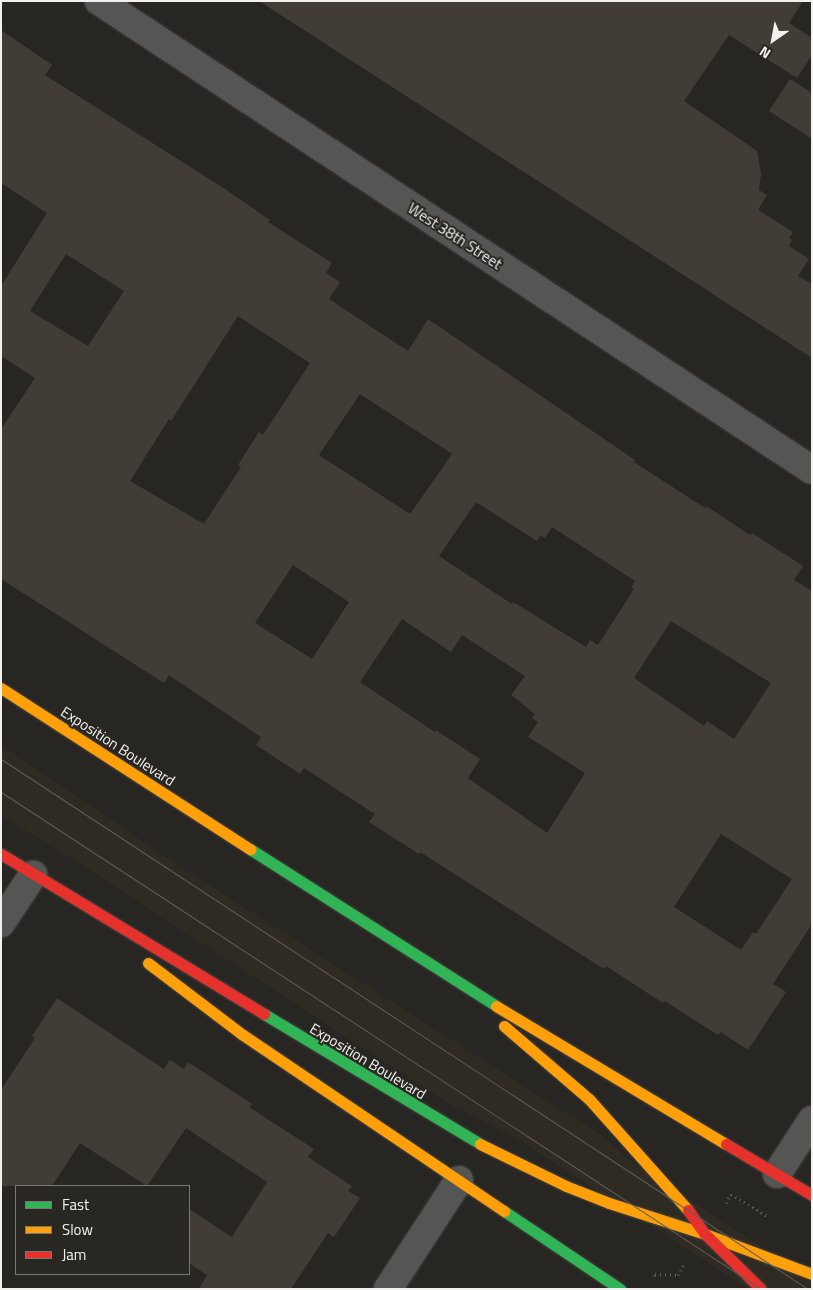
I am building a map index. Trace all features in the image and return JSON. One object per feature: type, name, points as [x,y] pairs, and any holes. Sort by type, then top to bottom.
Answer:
[{"type":"main road","name":"Exposition Boulevard","points":[[1,688],[446,976],[812,1195]]},
{"type":"main road","name":"Exposition Boulevard","points":[[1,854],[409,1103],[486,1147],[566,1186],[644,1216],[706,1234],[812,1274]]},
{"type":"main road","name":"Exposition Boulevard","points":[[33,875],[111,934]]},
{"type":"main road","points":[[142,958],[243,1035],[620,1289]]},
{"type":"main road","name":"Exposition Boulevard","points":[[446,976],[589,1099],[632,1144],[706,1234],[761,1289]]},
{"type":"street","name":"West 38th Street","points":[[99,1],[812,470]]},
{"type":"street","points":[[1,924],[33,875]]},
{"type":"street","points":[[777,1174],[812,1120]]},
{"type":"street","points":[[388,1289],[459,1180]]},
{"type":"path","points":[[650,1281],[655,1274],[678,1275],[689,1259]]},
{"type":"shaded area","points":[[1,745],[176,864],[602,1136],[629,1160],[812,1280],[812,1289],[748,1289],[519,1140],[451,1105],[82,865],[1,815]]},
{"type":"building","points":[[259,1],[803,1],[789,23],[812,38],[812,55],[797,78],[729,35],[684,101],[757,151],[761,174],[759,190],[767,195],[758,210],[793,232],[789,238],[792,240],[789,246],[809,259],[798,276],[812,284],[812,358]]},
{"type":"building","points":[[1,30],[52,65],[45,75],[225,189],[270,220],[268,222],[332,263],[326,273],[340,282],[329,299],[408,351],[428,319],[635,460],[634,462],[705,508],[706,506],[750,535],[752,533],[803,566],[794,580],[812,591],[812,924],[773,984],[786,992],[748,1050],[721,1032],[718,1035],[665,1001],[663,1003],[606,966],[604,969],[420,852],[419,854],[369,822],[375,814],[304,768],[300,774],[256,745],[261,737],[169,675],[164,683],[1,579],[1,429],[35,378],[1,356],[1,286],[47,213],[1,183]],"holes":[[[66,254],[124,291],[88,346],[30,311]],[[238,316],[310,363],[263,435],[259,432],[238,465],[241,467],[204,524],[130,481],[169,419],[171,421]],[[360,394],[452,454],[410,514],[319,455]],[[476,502],[537,541],[540,535],[545,538],[552,527],[635,581],[631,588],[634,589],[598,645],[590,640],[586,647],[513,602],[512,604],[439,556]],[[293,565],[349,602],[312,659],[255,623]],[[402,619],[451,652],[462,635],[525,676],[511,695],[535,714],[532,718],[538,722],[528,737],[585,773],[547,833],[468,778],[480,759],[436,730],[435,732],[360,682]],[[671,621],[771,683],[734,739],[707,721],[704,726],[634,678]],[[721,834],[792,879],[756,934],[753,932],[741,950],[674,907]]]},
{"type":"building","points":[[790,79],[812,93],[812,139],[769,111]]},
{"type":"building","points":[[57,998],[164,1069],[170,1060],[184,1069],[188,1062],[252,1104],[249,1107],[314,1149],[308,1157],[352,1186],[348,1191],[360,1198],[334,1237],[328,1233],[291,1289],[199,1289],[207,1275],[190,1264],[190,1210],[232,1237],[267,1182],[186,1128],[148,1185],[80,1143],[53,1185],[1,1186],[1,1090],[35,1038],[32,1036]]},
{"type":"tram line","points":[[1,759],[808,1289]]},
{"type":"tram line","points":[[1,792],[761,1289]]},
{"type":"traffic: fast","points":[[250,849],[496,1006]]},
{"type":"traffic: fast","points":[[264,1014],[480,1144]]},
{"type":"traffic: fast","points":[[504,1211],[620,1289]]},
{"type":"traffic: slow","points":[[1,688],[250,849]]},
{"type":"traffic: slow","points":[[148,963],[243,1035],[504,1211]]},
{"type":"traffic: slow","points":[[496,1006],[726,1144]]},
{"type":"traffic: slow","points":[[504,1026],[589,1099],[688,1210]]},
{"type":"traffic: slow","points":[[480,1144],[566,1186],[609,1203],[705,1234],[812,1274]]},
{"type":"traffic: jam","points":[[1,854],[264,1014]]},
{"type":"traffic: jam","points":[[726,1144],[812,1195]]},
{"type":"traffic: jam","points":[[688,1210],[705,1234],[761,1289]]}]
